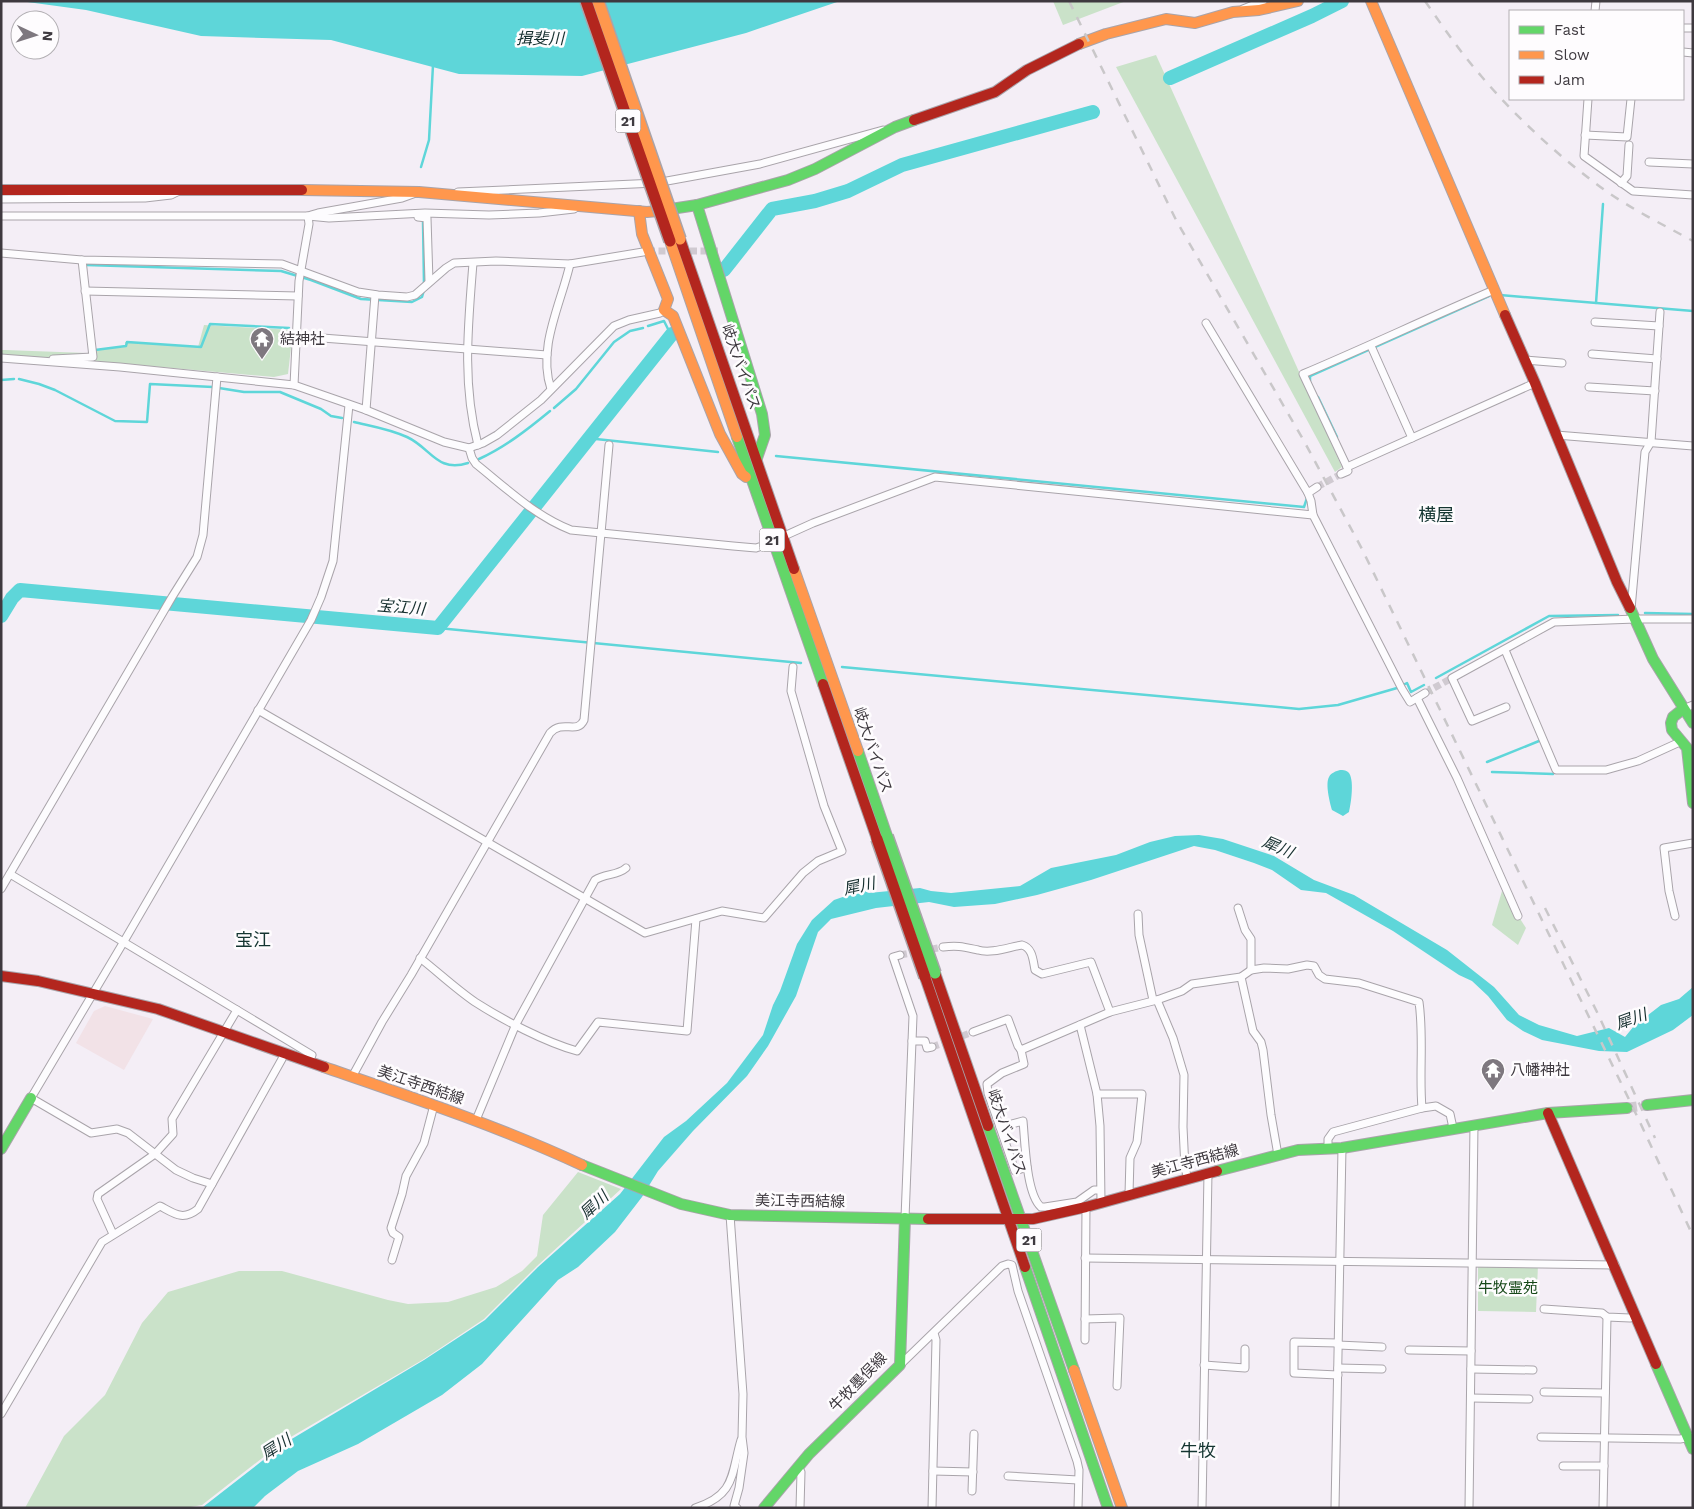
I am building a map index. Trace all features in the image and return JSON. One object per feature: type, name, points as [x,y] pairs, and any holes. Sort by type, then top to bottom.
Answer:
[{"type":"main road","name":"岐大バイパス","points":[[586,1],[757,458],[784,535],[882,838]]},
{"type":"main road","name":"岐大バイパス","points":[[598,1],[772,541],[1021,1220],[1122,1508]]},
{"type":"main road","points":[[1,190],[332,190],[419,192],[647,212],[697,205],[788,180],[895,127],[995,92],[1027,70],[1057,54],[1106,34],[1166,19],[1195,23],[1233,12],[1259,10],[1298,1]]},
{"type":"main road","points":[[1371,1],[1535,383],[1609,564],[1634,614],[1653,659],[1688,707],[1693,723]]},
{"type":"main road","points":[[697,205],[762,414],[766,435],[757,458]]},
{"type":"main road","points":[[639,211],[642,234],[668,299],[664,310],[673,316],[720,434],[742,474],[752,482]]},
{"type":"main road","points":[[1688,707],[1673,717],[1671,723],[1672,730],[1687,748],[1693,803]]},
{"type":"main road","name":"岐大バイパス","points":[[930,975],[1008,1220],[1108,1508]]},
{"type":"main road","name":"美江寺西結線","points":[[1,976],[38,981],[158,1009],[476,1120],[548,1149],[602,1174],[681,1204],[730,1215],[1033,1219],[1086,1207],[1188,1178],[1298,1150],[1342,1148],[1474,1124],[1548,1113],[1627,1108]]},
{"type":"main road","points":[[1,1149],[31,1098]]},
{"type":"main road","points":[[1647,1105],[1693,1100]]},
{"type":"main road","points":[[1548,1113],[1690,1437],[1693,1449]]},
{"type":"main road","name":"牛牧墨俣線","points":[[764,1508],[809,1454],[900,1365],[905,1218]]},
{"type":"street","points":[[1233,12],[1264,1]]},
{"type":"street","points":[[1588,100],[1584,156],[1633,191],[1693,194]]},
{"type":"street","points":[[1585,135],[1627,137],[1631,100]]},
{"type":"street","points":[[448,194],[468,191],[656,184],[760,164],[895,127]]},
{"type":"street","points":[[1621,183],[1627,176],[1629,145]]},
{"type":"street","points":[[1649,162],[1693,164]]},
{"type":"street","points":[[1,199],[145,198],[171,196],[181,190]]},
{"type":"street","points":[[308,216],[402,198],[419,192]]},
{"type":"street","points":[[1,216],[308,216],[329,218],[404,214],[540,213],[586,206]]},
{"type":"street","points":[[404,214],[412,217],[427,218],[429,281]]},
{"type":"street","points":[[294,385],[298,296],[309,224],[308,216]]},
{"type":"street","points":[[1,253],[82,260],[282,264],[358,292],[407,297],[415,295],[429,281],[454,263],[570,264],[643,252]]},
{"type":"street","points":[[39,361],[56,358],[93,357],[82,260]]},
{"type":"street","points":[[473,263],[467,348],[468,392],[478,445]]},
{"type":"street","points":[[551,389],[548,379],[547,355],[553,323],[570,264]]},
{"type":"street","points":[[85,290],[298,296]]},
{"type":"street","points":[[1341,474],[1348,471],[1347,467],[1303,374],[1371,346],[1494,290]]},
{"type":"street","points":[[366,410],[375,295]]},
{"type":"street","points":[[1,358],[294,385],[366,410],[444,442],[469,448],[497,435],[541,400],[614,326],[628,320],[660,313],[664,310]]},
{"type":"street","points":[[1634,614],[1645,452],[1651,442],[1660,312]]},
{"type":"street","points":[[1595,322],[1659,326]]},
{"type":"street","points":[[1206,323],[1308,493],[1313,515],[1402,689],[1410,702],[1425,693]]},
{"type":"street","points":[[296,336],[547,355]]},
{"type":"street","points":[[1371,346],[1412,438]]},
{"type":"street","points":[[1592,354],[1657,359]]},
{"type":"street","points":[[1525,360],[1562,363]]},
{"type":"street","points":[[1,889],[168,603],[197,558],[203,536],[217,377]]},
{"type":"street","points":[[1347,467],[1535,383]]},
{"type":"street","points":[[1589,387],[1654,391]]},
{"type":"street","points":[[212,1184],[176,1170],[128,1133],[117,1129],[91,1133],[31,1098],[124,943],[313,616],[322,597],[333,561],[349,405]]},
{"type":"street","points":[[1556,435],[1693,446]]},
{"type":"street","points":[[352,1076],[550,734],[555,728],[560,726],[576,728],[582,725],[584,720],[609,445]]},
{"type":"street","points":[[469,448],[476,464],[532,509],[554,523],[571,530],[756,548],[784,535],[935,477],[1313,515]]},
{"type":"street","points":[[1308,493],[1317,487]]},
{"type":"street","points":[[1506,707],[1472,721],[1452,678],[1554,622],[1634,614],[1693,619]]},
{"type":"street","points":[[1505,650],[1556,770],[1606,770],[1638,761],[1682,741]]},
{"type":"street","points":[[258,710],[646,934],[722,911],[764,918],[803,873],[818,861],[842,851],[824,806],[791,691],[793,667]]},
{"type":"street","points":[[1417,698],[1457,778],[1518,916]]},
{"type":"street","points":[[1675,916],[1664,848],[1693,843]]},
{"type":"street","points":[[476,1120],[516,1024],[595,880],[601,875],[621,872],[626,868]]},
{"type":"street","points":[[10,874],[312,1054],[310,1062]]},
{"type":"street","points":[[1238,908],[1245,930],[1251,939],[1251,970]]},
{"type":"street","points":[[1138,914],[1139,935],[1155,1000],[1173,1038],[1184,1074],[1183,1127],[1185,1169],[1188,1178]]},
{"type":"street","points":[[420,958],[474,1001],[516,1024],[565,1048],[576,1051],[598,1022],[687,1031],[696,919]]},
{"type":"street","points":[[943,948],[964,946],[978,950],[990,950],[1026,946],[1030,950],[1035,970],[1042,974],[1091,962],[1110,1012]]},
{"type":"street","points":[[900,955],[893,957],[912,1016],[905,1218]]},
{"type":"street","points":[[1021,1050],[1110,1012],[1182,991],[1192,984],[1241,977],[1251,970],[1264,968],[1288,969],[1307,965],[1314,966],[1319,975],[1325,978],[1359,983],[1419,1002],[1422,1021],[1420,1087],[1422,1108]]},
{"type":"street","points":[[1241,977],[1253,1030],[1261,1042],[1263,1050],[1278,1155]]},
{"type":"street","points":[[113,1234],[97,1199],[98,1194],[155,1154],[173,1134],[172,1119],[237,1010]]},
{"type":"street","points":[[973,1032],[1008,1019],[1021,1050],[1024,1064],[1002,1073],[987,1084],[988,1093],[1015,1171],[1027,1167]]},
{"type":"street","points":[[1080,1025],[1097,1094],[1101,1202]]},
{"type":"street","points":[[912,1041],[925,1041],[927,1048],[932,1047]]},
{"type":"street","points":[[1,1414],[102,1242],[160,1206],[179,1216],[191,1215],[198,1209],[284,1053]]},
{"type":"street","points":[[1097,1094],[1142,1094],[1137,1142],[1130,1158],[1129,1194]]},
{"type":"street","points":[[392,1260],[399,1237],[391,1228],[406,1176],[424,1143],[434,1105]]},
{"type":"street","points":[[1328,1148],[1328,1139],[1333,1132],[1422,1108],[1436,1106],[1450,1114],[1453,1128]]},
{"type":"street","points":[[1000,1127],[1023,1121],[1027,1167],[1036,1204],[1041,1207],[1077,1202],[1094,1190],[1100,1190]]},
{"type":"street","points":[[1468,1508],[1472,1351],[1474,1124]]},
{"type":"street","points":[[1335,1508],[1342,1148]]},
{"type":"street","points":[[1202,1508],[1208,1173]]},
{"type":"street","points":[[1084,1340],[1086,1207]]},
{"type":"street","points":[[730,1215],[743,1394],[742,1438],[744,1454],[734,1506],[737,1508]]},
{"type":"street","points":[[1084,1258],[1615,1265]]},
{"type":"street","points":[[900,1365],[1002,1266],[1012,1265],[1018,1290],[1077,1461],[1078,1508]]},
{"type":"street","points":[[1544,1309],[1602,1312],[1607,1317],[1630,1318],[1636,1316]]},
{"type":"street","points":[[1603,1508],[1607,1317]]},
{"type":"street","points":[[1084,1318],[1120,1318],[1117,1386]]},
{"type":"street","points":[[932,1508],[936,1340],[934,1333]]},
{"type":"street","points":[[1382,1347],[1294,1342],[1294,1373],[1382,1369]]},
{"type":"street","points":[[1204,1366],[1245,1368],[1245,1349]]},
{"type":"street","points":[[1409,1350],[1472,1351]]},
{"type":"street","points":[[1471,1369],[1533,1370]]},
{"type":"street","points":[[1544,1392],[1605,1393]]},
{"type":"street","points":[[1471,1398],[1529,1399]]},
{"type":"street","points":[[972,1491],[974,1434]]},
{"type":"street","points":[[1542,1437],[1680,1439],[1690,1437]]},
{"type":"street","points":[[695,1508],[712,1501],[726,1489],[732,1479],[736,1456],[742,1438]]},
{"type":"street","points":[[1563,1466],[1604,1466]]},
{"type":"street","points":[[798,1467],[801,1472],[800,1508]]},
{"type":"street","points":[[933,1471],[973,1472]]},
{"type":"street","points":[[1010,1475],[1078,1480]]},
{"type":"shaded area","points":[[105,1006],[153,1019],[124,1070],[76,1043],[94,1011]]},
{"type":"green space","points":[[1053,1],[1126,1],[1063,25]]},
{"type":"green space","points":[[1156,55],[1342,467],[1335,472],[1116,67]]},
{"type":"green space","points":[[204,325],[293,330],[288,374],[274,377],[127,364],[1,357],[1,350],[87,353],[95,350],[125,347],[125,342],[198,347]]},
{"type":"green space","points":[[1502,891],[1526,928],[1518,945],[1492,925]]},
{"type":"green space","points":[[578,1172],[621,1189],[537,1266],[484,1319],[424,1359],[284,1441],[202,1505],[185,1508],[25,1508],[64,1436],[105,1395],[142,1323],[168,1292],[239,1271],[282,1271],[408,1304],[448,1302],[496,1287],[522,1271],[537,1256],[543,1215]]},
{"type":"green space","name":"牛牧霊苑","points":[[1478,1264],[1538,1265],[1536,1312],[1478,1311]]},
{"type":"water","name":"揖斐川","points":[[20,1],[840,1],[746,33],[582,76],[459,74],[331,40],[201,36],[86,10]]},
{"type":"water","points":[[1340,770],[1348,772],[1352,785],[1349,812],[1343,816],[1332,810],[1328,789],[1330,776]]},
{"type":"water","points":[[1199,835],[1223,839],[1274,856],[1314,880],[1354,895],[1447,950],[1494,987],[1519,1015],[1539,1025],[1577,1036],[1609,1028],[1625,1037],[1634,1026],[1661,1005],[1679,999],[1693,987],[1693,1015],[1673,1030],[1627,1052],[1599,1051],[1542,1040],[1523,1031],[1507,1020],[1488,996],[1472,981],[1459,975],[1393,931],[1326,893],[1301,890],[1272,870],[1215,850],[1194,846],[1091,880],[995,904],[954,907],[929,902],[876,908],[831,919],[818,932],[796,996],[768,1046],[747,1076],[693,1131],[658,1171],[642,1197],[615,1232],[578,1267],[558,1280],[482,1364],[442,1395],[358,1444],[298,1471],[265,1496],[253,1508],[196,1508],[203,1507],[285,1443],[424,1360],[485,1320],[538,1267],[620,1194],[664,1137],[686,1121],[727,1083],[763,1035],[797,944],[812,920],[834,900],[863,890],[869,893],[920,888],[951,893],[1020,886],[1051,868],[1116,855],[1150,842],[1175,836]]},
{"type":"waterway","points":[[1170,78],[1342,1]]},
{"type":"waterway","points":[[421,167],[429,140],[433,65]]},
{"type":"waterway","points":[[724,270],[772,209],[815,201],[848,191],[902,165],[1093,112]]},
{"type":"waterway","points":[[1596,303],[1603,204]]},
{"type":"waterway","points":[[423,221],[424,284]]},
{"type":"waterway","points":[[86,265],[281,271],[361,299],[412,302],[422,297],[424,290]]},
{"type":"waterway","points":[[1500,295],[1693,311]]},
{"type":"waterway","points":[[1310,381],[1310,376],[1489,296]]},
{"type":"waterway","points":[[648,326],[664,321],[671,335]]},
{"type":"waterway","points":[[95,350],[126,346],[127,342],[201,347],[210,324],[289,328]]},
{"type":"waterway","points":[[554,408],[576,389],[614,342],[630,331],[643,328]]},
{"type":"waterway","name":"宝江川","points":[[1,616],[12,598],[20,590],[438,628],[672,334]]},
{"type":"waterway","points":[[1,380],[14,379]]},
{"type":"waterway","points":[[19,379],[55,390],[115,421],[147,422],[150,384],[213,387]]},
{"type":"waterway","points":[[219,388],[244,392],[280,392],[321,409],[331,416],[342,418]]},
{"type":"waterway","points":[[1318,397],[1337,437]]},
{"type":"waterway","points":[[479,459],[516,438],[550,411]]},
{"type":"waterway","points":[[354,422],[401,434],[441,462],[449,465],[468,463]]},
{"type":"waterway","points":[[591,436],[596,439],[718,452]]},
{"type":"waterway","points":[[776,456],[1304,507],[1307,498]]},
{"type":"waterway","points":[[1645,613],[1693,614]]},
{"type":"waterway","points":[[1436,678],[1549,616],[1618,615]]},
{"type":"waterway","points":[[438,628],[801,663]]},
{"type":"waterway","points":[[842,667],[1299,709],[1338,705],[1397,688]]},
{"type":"waterway","points":[[1403,685],[1407,683],[1411,692],[1424,685]]},
{"type":"waterway","points":[[1487,762],[1539,741]]},
{"type":"waterway","points":[[1492,772],[1553,774]]},
{"type":"tunnel","points":[[648,251],[719,251]]},
{"type":"tunnel","points":[[1317,487],[1341,474]]},
{"type":"tunnel","points":[[1425,693],[1452,678]]},
{"type":"tunnel","points":[[900,955],[943,947]]},
{"type":"tunnel","points":[[932,1047],[973,1032]]},
{"type":"tunnel","points":[[1627,1108],[1647,1105]]},
{"type":"railway","points":[[1069,1],[1177,222],[1304,441],[1362,549],[1638,1118],[1693,1236]]},
{"type":"railway","points":[[1425,1],[1459,49],[1482,77],[1521,120],[1550,146],[1618,199],[1693,241]]},
{"type":"railway","points":[[1545,908],[1597,1012],[1655,1138]]},
{"type":"traffic: fast","points":[[658,211],[697,205],[788,180],[815,169],[895,127],[914,120]]},
{"type":"traffic: fast","points":[[697,205],[762,414],[765,435],[757,458]]},
{"type":"traffic: fast","points":[[737,437],[823,684]]},
{"type":"traffic: fast","points":[[1630,608],[1653,659],[1693,723]]},
{"type":"traffic: fast","points":[[1683,709],[1673,717],[1671,723],[1672,730],[1687,748],[1693,803]]},
{"type":"traffic: fast","points":[[858,751],[887,836]]},
{"type":"traffic: fast","points":[[887,836],[935,973]]},
{"type":"traffic: fast","points":[[1,1149],[31,1098]]},
{"type":"traffic: fast","points":[[1647,1105],[1693,1100]]},
{"type":"traffic: fast","points":[[1217,1171],[1298,1150],[1342,1148],[1548,1113],[1627,1108]]},
{"type":"traffic: fast","points":[[988,1126],[1074,1370]]},
{"type":"traffic: fast","points":[[582,1165],[681,1204],[730,1215],[928,1219]]},
{"type":"traffic: fast","points":[[764,1508],[809,1454],[900,1365],[905,1218]]},
{"type":"traffic: fast","points":[[1025,1267],[1108,1508]]},
{"type":"traffic: fast","points":[[1656,1364],[1693,1449]]},
{"type":"traffic: slow","points":[[598,1],[680,239]]},
{"type":"traffic: slow","points":[[1079,44],[1106,34],[1166,19],[1195,23],[1233,12],[1259,10],[1298,1]]},
{"type":"traffic: slow","points":[[1371,1],[1505,315]]},
{"type":"traffic: slow","points":[[302,190],[419,192],[647,212],[658,211]]},
{"type":"traffic: slow","points":[[639,211],[642,234],[668,299],[664,310],[673,316],[720,434],[742,474],[746,477]]},
{"type":"traffic: slow","points":[[670,241],[737,437]]},
{"type":"traffic: slow","points":[[794,569],[858,751]]},
{"type":"traffic: slow","points":[[324,1067],[486,1125],[582,1165]]},
{"type":"traffic: slow","points":[[1074,1370],[1122,1508]]},
{"type":"traffic: jam","points":[[586,1],[670,241]]},
{"type":"traffic: jam","points":[[914,120],[995,92],[1027,70],[1079,44]]},
{"type":"traffic: jam","points":[[1,190],[302,190]]},
{"type":"traffic: jam","points":[[680,239],[794,569]]},
{"type":"traffic: jam","points":[[1505,315],[1617,582],[1630,608]]},
{"type":"traffic: jam","points":[[823,684],[877,839]]},
{"type":"traffic: jam","points":[[877,839],[925,977]]},
{"type":"traffic: jam","points":[[935,973],[988,1126]]},
{"type":"traffic: jam","points":[[1,976],[38,981],[158,1009],[324,1067]]},
{"type":"traffic: jam","points":[[925,977],[1025,1267]]},
{"type":"traffic: jam","points":[[1548,1113],[1656,1364]]},
{"type":"traffic: jam","points":[[928,1219],[1033,1219],[1086,1207],[1217,1171]]},
{"type":"place","name":"結神社","points":[[262,360]]},
{"type":"place","name":"八幡神社","points":[[1493,1091]]},
{"type":"district","name":"横屋","points":[[1436,514]]},
{"type":"district","name":"宝江","points":[[253,939]]},
{"type":"district","name":"牛牧","points":[[1198,1450]]},
{"type":"water label","name":"犀川","points":[[1278,847]]},
{"type":"water label","name":"犀川","points":[[859,886]]},
{"type":"water label","name":"犀川","points":[[1631,1019]]},
{"type":"water label","name":"犀川","points":[[594,1205]]},
{"type":"water label","name":"犀川","points":[[276,1447]]}]
